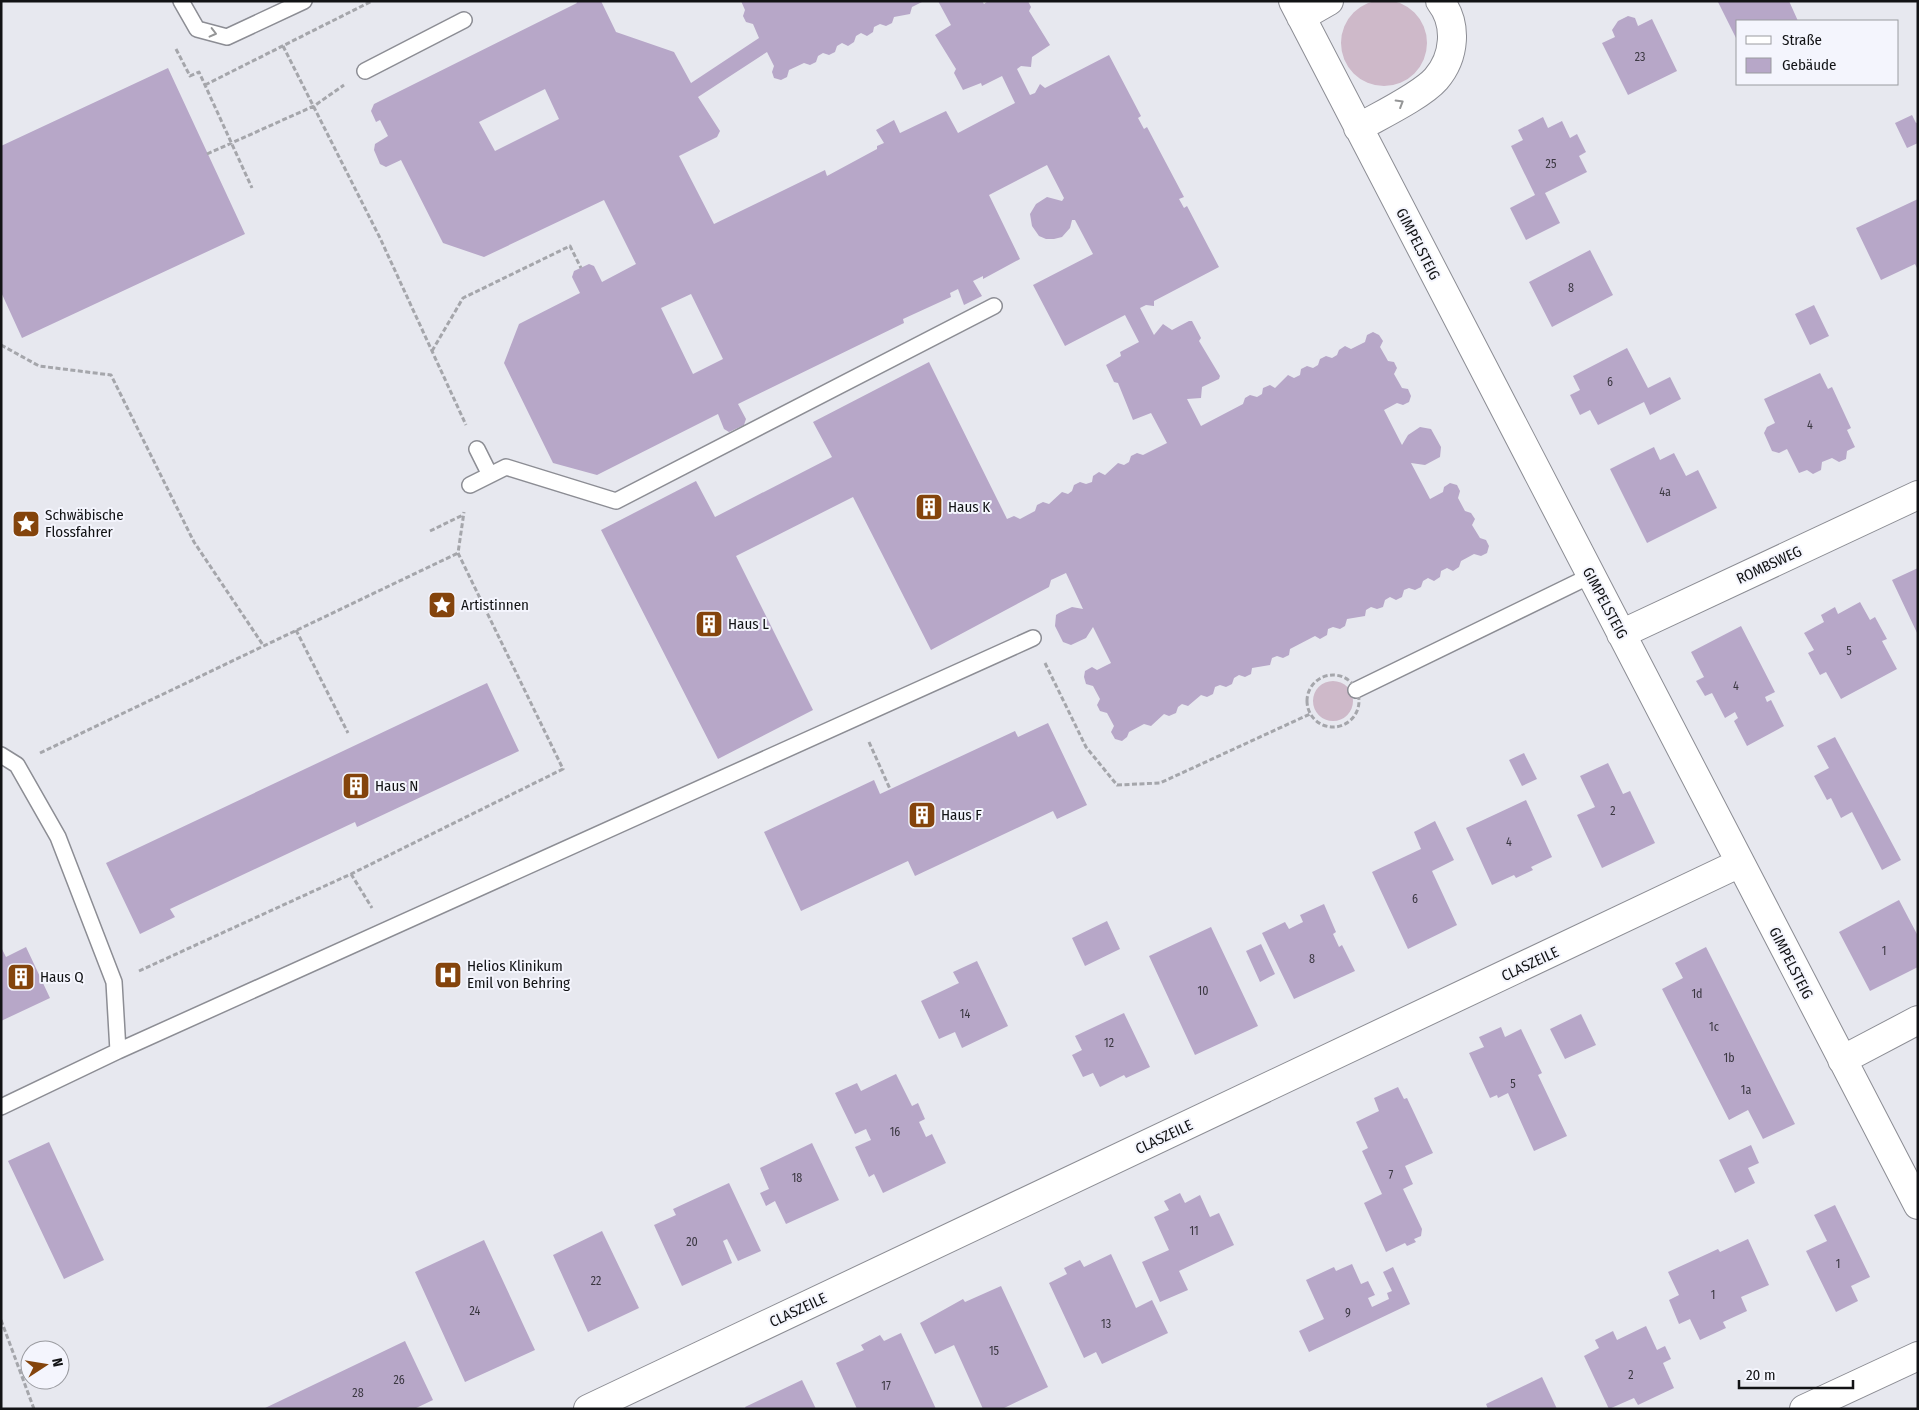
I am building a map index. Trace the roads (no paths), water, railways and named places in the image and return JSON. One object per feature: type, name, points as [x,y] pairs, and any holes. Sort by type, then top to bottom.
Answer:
[{"type":"street","points":[[1297,9],[1329,1]]},
{"type":"street","points":[[1358,128],[1436,80],[1446,64],[1452,45],[1450,4]]},
{"type":"street","name":"GIMPELSTEIG","points":[[1297,9],[1918,1205]]},
{"type":"street","name":"ROMBSWEG","points":[[1621,634],[1918,495]]},
{"type":"street","name":"CLASZEILE","points":[[588,1409],[1740,863]]},
{"type":"street","points":[[1842,1060],[1918,1020]]},
{"type":"street","points":[[1804,1409],[1918,1356]]},
{"type":"lane","points":[[181,1],[197,29],[227,37],[304,1]]},
{"type":"lane","points":[[365,71],[464,20]]},
{"type":"lane","points":[[470,485],[506,468],[616,500],[994,306]]},
{"type":"lane","points":[[478,449],[490,475]]},
{"type":"lane","points":[[1356,690],[1590,576]]},
{"type":"lane","points":[[1,1107],[118,1051],[1033,638]]},
{"type":"lane","points":[[1,755],[17,765],[58,837],[114,982],[118,1051]]},
{"type":"place","name":"Haus K","points":[[929,507]]},
{"type":"place","name":"Schwäbische Flossfahrer","points":[[26,524]]},
{"type":"place","name":"Artistinnen","points":[[442,605]]},
{"type":"place","name":"Haus L","points":[[709,624]]},
{"type":"place","name":"Haus N","points":[[356,786]]},
{"type":"place","name":"Haus F","points":[[922,815]]},
{"type":"place","name":"Helios Klinikum Emil von Behring","points":[[448,975]]},
{"type":"place","name":"Haus Q","points":[[21,977]]}]
